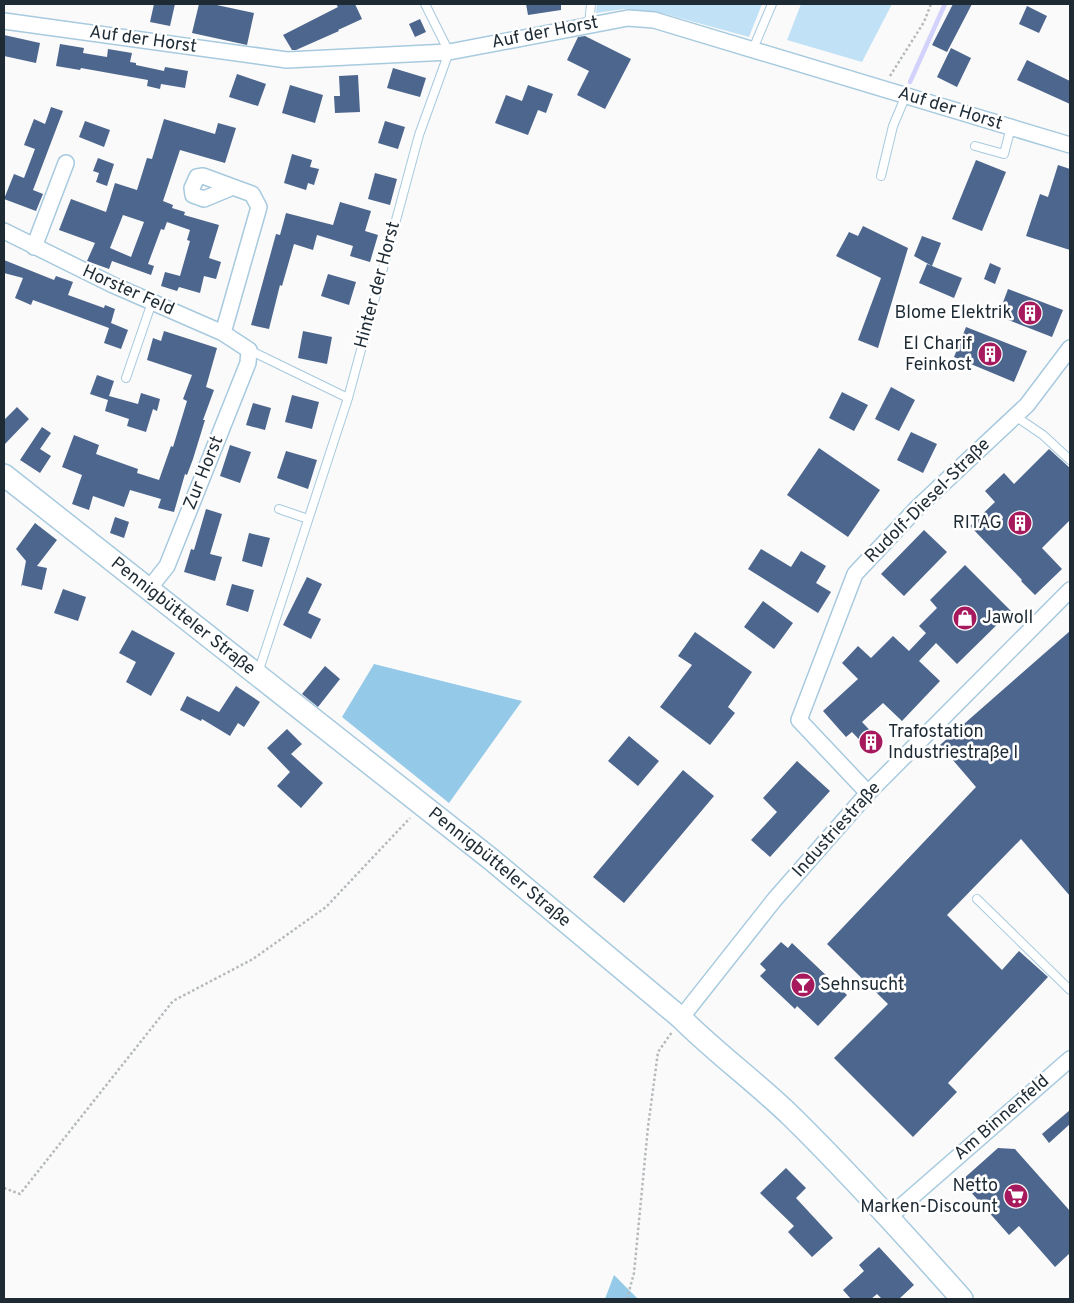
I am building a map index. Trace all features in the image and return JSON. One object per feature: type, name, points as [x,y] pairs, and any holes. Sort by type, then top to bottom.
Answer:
[{"type":"street","name":"Auf der Horst","points":[[4,21],[287,60],[449,52],[589,24],[628,18],[654,20],[1070,146]]},
{"type":"street","points":[[34,247],[66,163]]},
{"type":"street","points":[[223,333],[259,207],[252,194],[233,187]]},
{"type":"street","name":"Horster Feld","points":[[4,231],[114,285],[223,333],[248,350]]},
{"type":"street","name":"Rudolf-Diesel-Straße","points":[[868,793],[799,720],[855,574],[918,507],[1027,405],[1070,348]]},
{"type":"street","name":"Zur Horst","points":[[148,590],[167,566],[248,363],[248,350]]},
{"type":"street","name":"Pennigbütteler Straße","points":[[4,475],[492,860],[681,1018],[702,1039],[790,1115],[889,1217],[962,1299]]},
{"type":"street","name":"Industriestraße","points":[[681,1018],[775,899],[868,793],[1070,590]]},
{"type":"street","name":"Am Binnenfeld","points":[[889,1217],[1070,1059]]},
{"type":"lane","points":[[425,4],[449,52]]},
{"type":"lane","points":[[589,24],[590,4]]},
{"type":"lane","points":[[753,49],[772,4]]},
{"type":"lane","name":"Hinter der Horst","points":[[258,675],[348,398],[419,135],[449,52]]},
{"type":"lane","points":[[881,176],[893,126],[906,95]]},
{"type":"lane","points":[[975,146],[1004,154],[1011,127]]},
{"type":"lane","points":[[126,378],[152,302]]},
{"type":"lane","name":"Horster Feld","points":[[248,350],[348,398]]},
{"type":"lane","points":[[1015,416],[1043,435],[1070,460]]},
{"type":"lane","points":[[279,509],[308,518]]},
{"type":"lane","points":[[977,899],[1070,990]]},
{"type":"path","points":[[882,88],[924,22],[931,4]]},
{"type":"path","points":[[4,1188],[20,1194],[173,1001],[253,959],[326,907],[423,805]]},
{"type":"path","points":[[627,1299],[634,1273],[648,1128],[658,1052],[681,1018]]},
{"type":"shaded area","points":[[597,4],[762,4],[749,37],[665,14],[624,9],[596,13]]},
{"type":"shaded area","points":[[801,4],[892,4],[862,62],[787,40]]},
{"type":"shaded area","points":[[374,664],[522,701],[449,803],[342,717]]},
{"type":"shaded area","points":[[614,1275],[638,1299],[605,1299]]},
{"type":"building","points":[[154,4],[175,4],[170,26],[150,22]]},
{"type":"building","points":[[199,4],[212,4],[254,13],[247,45],[192,33]]},
{"type":"building","points":[[336,4],[355,4],[362,19],[339,31],[292,50],[283,35],[338,7]]},
{"type":"building","points":[[526,4],[561,4],[561,10],[528,15]]},
{"type":"building","points":[[953,4],[972,4],[947,52],[932,45]]},
{"type":"building","points":[[1027,6],[1047,16],[1039,33],[1019,24]]},
{"type":"building","points":[[420,19],[426,32],[415,37],[409,24]]},
{"type":"building","points":[[4,35],[40,43],[36,63],[4,56]]},
{"type":"building","points":[[585,36],[631,59],[605,109],[577,95],[589,71],[567,60],[578,37]]},
{"type":"building","points":[[60,44],[84,48],[83,53],[107,57],[108,49],[132,53],[130,62],[136,63],[136,65],[164,71],[165,67],[188,71],[185,88],[161,84],[160,89],[147,86],[148,80],[81,68],[80,70],[56,66]]},
{"type":"building","points":[[951,48],[971,58],[957,87],[937,77]]},
{"type":"building","points":[[1027,60],[1070,81],[1070,104],[1017,80]]},
{"type":"building","points":[[393,68],[426,78],[420,97],[387,88]]},
{"type":"building","points":[[237,74],[266,84],[258,106],[229,97]]},
{"type":"building","points":[[358,75],[360,112],[335,113],[334,96],[340,96],[339,76]]},
{"type":"building","points":[[290,85],[323,95],[315,123],[282,113]]},
{"type":"building","points":[[528,85],[553,94],[546,113],[538,110],[528,135],[495,123],[506,95],[522,101]]},
{"type":"building","points":[[51,107],[63,111],[33,190],[43,194],[36,211],[4,199],[14,174],[24,178],[35,149],[24,145],[34,119],[45,124]]},
{"type":"building","points":[[164,119],[215,134],[218,123],[236,128],[225,163],[180,150],[163,201],[173,205],[172,208],[185,212],[184,215],[219,225],[209,258],[221,262],[216,279],[204,276],[200,293],[179,287],[177,291],[161,286],[165,272],[180,276],[190,241],[187,240],[190,230],[167,222],[164,230],[161,229],[148,264],[154,266],[151,275],[112,261],[109,269],[87,261],[95,243],[59,230],[71,199],[106,212],[115,183],[137,190],[147,158],[152,159]],"holes":[[[123,215],[144,222],[131,257],[110,248]]]},
{"type":"building","points":[[85,121],[110,130],[104,147],[79,137]]},
{"type":"building","points":[[385,121],[405,127],[398,149],[378,143]]},
{"type":"building","points":[[292,154],[312,160],[310,167],[319,169],[314,185],[308,183],[306,190],[284,183]]},
{"type":"building","points":[[98,158],[114,164],[107,186],[96,182],[99,173],[93,171]]},
{"type":"building","points":[[976,160],[1006,172],[982,231],[952,219]]},
{"type":"building","points":[[1058,165],[1070,169],[1070,250],[1026,236],[1040,194],[1048,197]]},
{"type":"building","points":[[375,173],[397,179],[390,205],[368,199]]},
{"type":"building","points":[[340,202],[371,211],[365,231],[378,235],[370,262],[350,256],[353,246],[317,235],[313,250],[294,244],[282,286],[280,285],[269,329],[251,325],[276,234],[280,235],[286,213],[333,225]]},
{"type":"building","points":[[863,226],[908,248],[878,348],[858,340],[881,278],[836,256],[849,232],[858,236]]},
{"type":"building","points":[[922,236],[941,243],[932,266],[914,256]]},
{"type":"building","points":[[4,260],[54,280],[56,276],[73,282],[68,295],[104,308],[105,305],[115,309],[111,323],[128,330],[121,349],[104,343],[109,328],[33,300],[31,305],[15,298],[23,278],[4,273]]},
{"type":"building","points":[[990,263],[1001,268],[995,284],[984,279]]},
{"type":"building","points":[[927,264],[962,278],[954,298],[919,283]]},
{"type":"building","points":[[328,274],[356,282],[349,305],[321,296]]},
{"type":"building","name":"Blome Elektrik","points":[[1008,289],[1063,310],[1052,337],[998,316]]},
{"type":"building","name":"El Charif Feinkost","points":[[966,327],[1027,351],[1014,382],[954,357]]},
{"type":"building","points":[[164,331],[217,348],[206,387],[214,390],[203,420],[205,420],[193,459],[187,475],[185,474],[174,512],[158,508],[161,499],[130,490],[124,507],[93,496],[89,510],[72,504],[82,475],[62,467],[74,435],[99,445],[96,454],[138,469],[137,473],[159,480],[171,446],[173,447],[187,401],[183,399],[192,375],[147,360],[153,338],[161,341]]},
{"type":"building","points":[[303,331],[332,337],[327,364],[298,358]]},
{"type":"building","points":[[97,375],[114,381],[109,396],[138,404],[141,393],[160,399],[157,411],[153,409],[146,432],[127,426],[129,419],[105,411],[108,400],[90,394]]},
{"type":"building","points":[[891,387],[915,400],[899,431],[875,419]]},
{"type":"building","points":[[842,392],[868,405],[854,431],[829,418]]},
{"type":"building","points":[[292,395],[319,402],[312,429],[285,422]]},
{"type":"building","points":[[253,403],[271,408],[265,430],[246,425]]},
{"type":"building","points":[[17,407],[29,419],[4,445],[4,420]]},
{"type":"building","points":[[42,427],[51,433],[40,449],[51,456],[40,473],[20,460]]},
{"type":"building","points":[[911,432],[937,444],[923,473],[897,460]]},
{"type":"building","points":[[230,445],[251,452],[240,483],[220,476]]},
{"type":"building","points":[[819,448],[880,490],[848,537],[787,495]]},
{"type":"building","name":"RITAG","points":[[1049,449],[1070,468],[1070,520],[1042,548],[1062,569],[1035,595],[970,526],[995,502],[985,491],[1004,473],[1014,484]]},
{"type":"building","points":[[286,451],[317,460],[308,489],[277,478]]},
{"type":"building","points":[[206,509],[222,514],[210,554],[222,557],[215,581],[184,572],[191,549],[194,550]]},
{"type":"building","points":[[115,517],[129,522],[124,538],[110,533]]},
{"type":"building","points":[[35,523],[57,540],[37,566],[47,568],[42,590],[22,585],[21,587],[26,561],[16,549]]},
{"type":"building","points":[[924,530],[947,552],[904,596],[881,574]]},
{"type":"building","points":[[249,533],[270,538],[262,567],[242,561]]},
{"type":"building","points":[[761,549],[791,567],[801,551],[826,566],[816,583],[831,592],[818,613],[748,569]]},
{"type":"building","points":[[965,565],[1011,611],[957,664],[936,643],[919,661],[940,681],[902,721],[883,703],[862,722],[882,743],[872,753],[852,732],[846,737],[823,711],[858,679],[842,663],[858,646],[871,658],[893,636],[909,651],[926,633],[919,626],[937,608],[930,600]]},
{"type":"building","points":[[307,577],[322,584],[308,613],[321,619],[311,639],[283,625]]},
{"type":"building","points":[[232,584],[254,590],[248,612],[226,605]]},
{"type":"building","points":[[63,589],[86,597],[78,621],[54,613]]},
{"type":"building","points":[[763,601],[793,623],[774,649],[744,627]]},
{"type":"building","points":[[132,630],[175,653],[151,696],[126,682],[136,662],[119,653]]},
{"type":"building","points":[[1070,631],[1070,896],[1021,839],[947,915],[1002,970],[1019,951],[1048,977],[948,1083],[957,1092],[913,1137],[834,1058],[888,1004],[827,944],[976,787],[940,745]]},
{"type":"building","points":[[695,632],[752,672],[728,707],[735,713],[710,745],[660,707],[692,665],[678,656]]},
{"type":"building","points":[[325,666],[340,679],[318,707],[302,694]]},
{"type":"building","points":[[236,686],[260,702],[244,727],[238,723],[230,736],[202,719],[201,721],[180,710],[187,696],[219,712]]},
{"type":"building","points":[[287,729],[302,744],[291,754],[323,783],[301,808],[277,786],[290,772],[267,748]]},
{"type":"building","points":[[629,736],[659,761],[638,786],[608,761]]},
{"type":"building","points":[[797,761],[830,791],[770,857],[751,840],[777,812],[763,798]]},
{"type":"building","points":[[683,770],[714,796],[624,903],[593,877]]},
{"type":"building","name":"Sehnsucht","points":[[781,942],[788,948],[792,943],[847,995],[818,1026],[797,1006],[795,1009],[760,976],[766,970],[760,964]]},
{"type":"building","points":[[1070,1110],[1070,1124],[1049,1143],[1042,1134]]},
{"type":"building","name":"Netto Marken-Discount","points":[[998,1148],[1015,1149],[1070,1211],[1070,1253],[1055,1267],[1019,1226],[1009,1235],[961,1181]]},
{"type":"building","points":[[786,1168],[806,1188],[796,1198],[833,1238],[812,1257],[788,1232],[794,1226],[760,1193]]},
{"type":"building","points":[[879,1247],[914,1285],[899,1299],[882,1299],[877,1294],[871,1299],[851,1299],[843,1290],[864,1271],[859,1265]]},
{"type":"waterway","points":[[910,82],[945,4]]},
{"type":"place","name":"Blome Elektrik","points":[[1030,313]]},
{"type":"place","name":"El Charif Feinkost","points":[[990,354]]},
{"type":"place","name":"RITAG","points":[[1020,523]]},
{"type":"place","name":"Jawoll","points":[[965,618]]},
{"type":"place","name":"Trafostation Industriestraße I","points":[[871,742]]},
{"type":"place","name":"Sehnsucht","points":[[803,985]]},
{"type":"place","name":"Netto Marken-Discount","points":[[1016,1196]]}]
